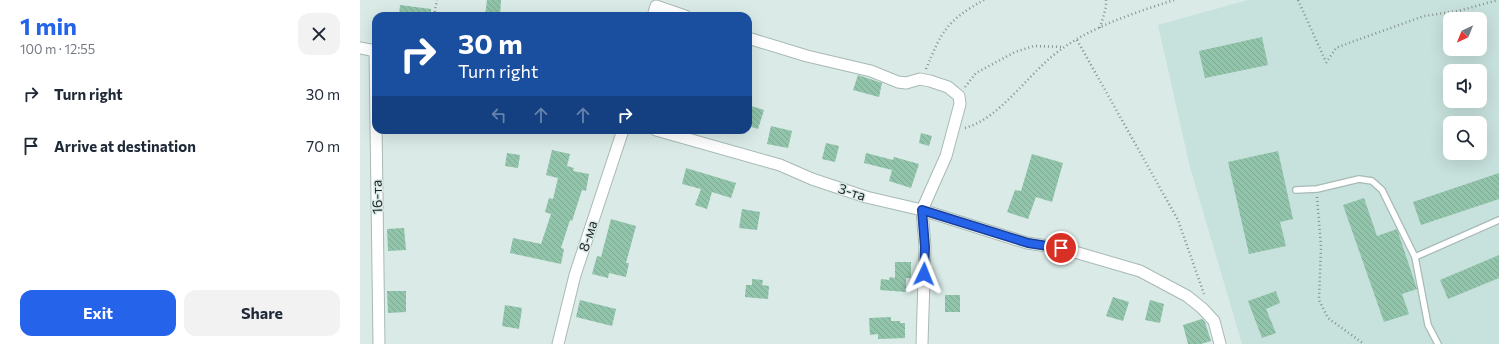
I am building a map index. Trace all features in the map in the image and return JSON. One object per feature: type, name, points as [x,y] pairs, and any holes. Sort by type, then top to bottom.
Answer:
[{"type":"street","points":[[752,39],[807,56],[871,71],[898,82],[906,83],[920,80],[948,87],[959,96],[960,104],[946,156],[922,210],[925,247],[922,344]]},
{"type":"street","points":[[360,48],[372,50]]},
{"type":"street","name":"16-та","points":[[376,134],[379,344]]},
{"type":"street","name":"8-ма","points":[[558,344],[575,275],[622,134]]},
{"type":"street","name":"3-та","points":[[670,134],[780,165],[812,179],[866,197],[922,210],[1028,243],[1061,248],[1140,271],[1187,296],[1202,308],[1214,321],[1220,344]]},
{"type":"lane","points":[[1296,190],[1317,189],[1359,179],[1372,181],[1382,190],[1415,257],[1428,325],[1438,344]]},
{"type":"lane","points":[[1415,257],[1499,220]]},
{"type":"path","points":[[435,12],[437,0]]},
{"type":"path","points":[[920,80],[942,33],[951,21],[984,0]]},
{"type":"path","points":[[1100,28],[1106,7],[1106,0]]},
{"type":"path","points":[[953,131],[978,124],[992,115],[1038,67],[1063,47],[1100,28],[1141,11],[1174,0]]},
{"type":"path","points":[[1298,0],[1326,63],[1336,48],[1348,43],[1424,16],[1458,11],[1498,0]]},
{"type":"path","points":[[1077,40],[1178,220],[1206,299]]},
{"type":"path","points":[[959,96],[976,73],[1015,52],[1034,46],[1063,47]]},
{"type":"path","points":[[1317,189],[1321,247],[1319,300],[1328,318],[1364,344]]},
{"type":"shaded area","points":[[1248,0],[1499,0],[1499,344],[1242,344],[1190,167],[1158,25]]},
{"type":"building","points":[[487,0],[501,0],[500,12],[486,12]]},
{"type":"building","points":[[400,5],[431,9],[431,12],[399,12]]},
{"type":"building","points":[[1262,37],[1268,65],[1205,78],[1199,51]]},
{"type":"building","points":[[858,75],[882,83],[879,97],[853,90]]},
{"type":"building","points":[[752,106],[764,110],[758,129],[752,127]]},
{"type":"building","points":[[771,126],[792,131],[788,148],[767,144]]},
{"type":"building","points":[[921,133],[932,136],[929,146],[919,143]]},
{"type":"building","points":[[826,143],[839,146],[835,162],[822,159]]},
{"type":"building","points":[[552,150],[570,154],[567,166],[574,168],[573,171],[589,174],[586,191],[582,190],[561,248],[564,249],[561,264],[510,253],[513,238],[541,244],[551,214],[545,212],[549,198],[553,199],[558,178],[546,175]]},
{"type":"building","points":[[1278,151],[1293,219],[1280,222],[1286,246],[1249,254],[1228,162]]},
{"type":"building","points":[[507,153],[520,155],[518,168],[505,166]]},
{"type":"building","points":[[866,153],[893,160],[894,157],[919,164],[911,188],[889,181],[892,170],[864,163]]},
{"type":"building","points":[[1032,154],[1063,163],[1052,202],[1036,197],[1028,219],[1007,212],[1015,190],[1021,191]]},
{"type":"building","points":[[686,168],[736,183],[731,198],[712,192],[707,209],[695,205],[701,189],[682,184]]},
{"type":"building","points":[[1499,173],[1499,199],[1421,225],[1413,202]]},
{"type":"building","points":[[1364,198],[1377,236],[1397,229],[1417,289],[1402,294],[1409,314],[1384,322],[1343,205]]},
{"type":"building","points":[[742,209],[760,212],[757,230],[739,228]]},
{"type":"building","points":[[611,219],[636,226],[626,263],[629,263],[626,277],[609,273],[608,278],[592,274],[597,256],[601,257]]},
{"type":"building","points":[[404,228],[406,250],[388,251],[387,229]]},
{"type":"building","points":[[1499,255],[1499,278],[1448,299],[1440,280]]},
{"type":"building","points":[[895,262],[911,262],[911,278],[906,278],[906,292],[880,290],[881,279],[889,280],[890,277],[895,278]]},
{"type":"building","points":[[752,279],[763,280],[762,285],[769,286],[768,299],[745,297],[746,285],[752,285]]},
{"type":"building","points":[[387,291],[406,291],[406,312],[388,313]]},
{"type":"building","points":[[1276,291],[1280,303],[1266,309],[1276,333],[1262,338],[1248,301]]},
{"type":"building","points":[[945,295],[960,295],[960,312],[945,312]]},
{"type":"building","points":[[1113,297],[1129,302],[1123,321],[1106,316]]},
{"type":"building","points":[[580,300],[616,309],[612,326],[576,317]]},
{"type":"building","points":[[1150,300],[1164,304],[1160,323],[1145,320]]},
{"type":"building","points":[[505,305],[522,308],[519,329],[502,326]]},
{"type":"building","points":[[891,317],[891,321],[900,321],[900,323],[905,323],[905,338],[878,339],[878,334],[870,335],[869,318]]},
{"type":"building","points":[[1202,319],[1205,322],[1211,341],[1201,344],[1188,344],[1183,325]]},
{"type":"route","points":[[924,274],[925,247],[922,210],[1028,243],[1061,248]]}]
